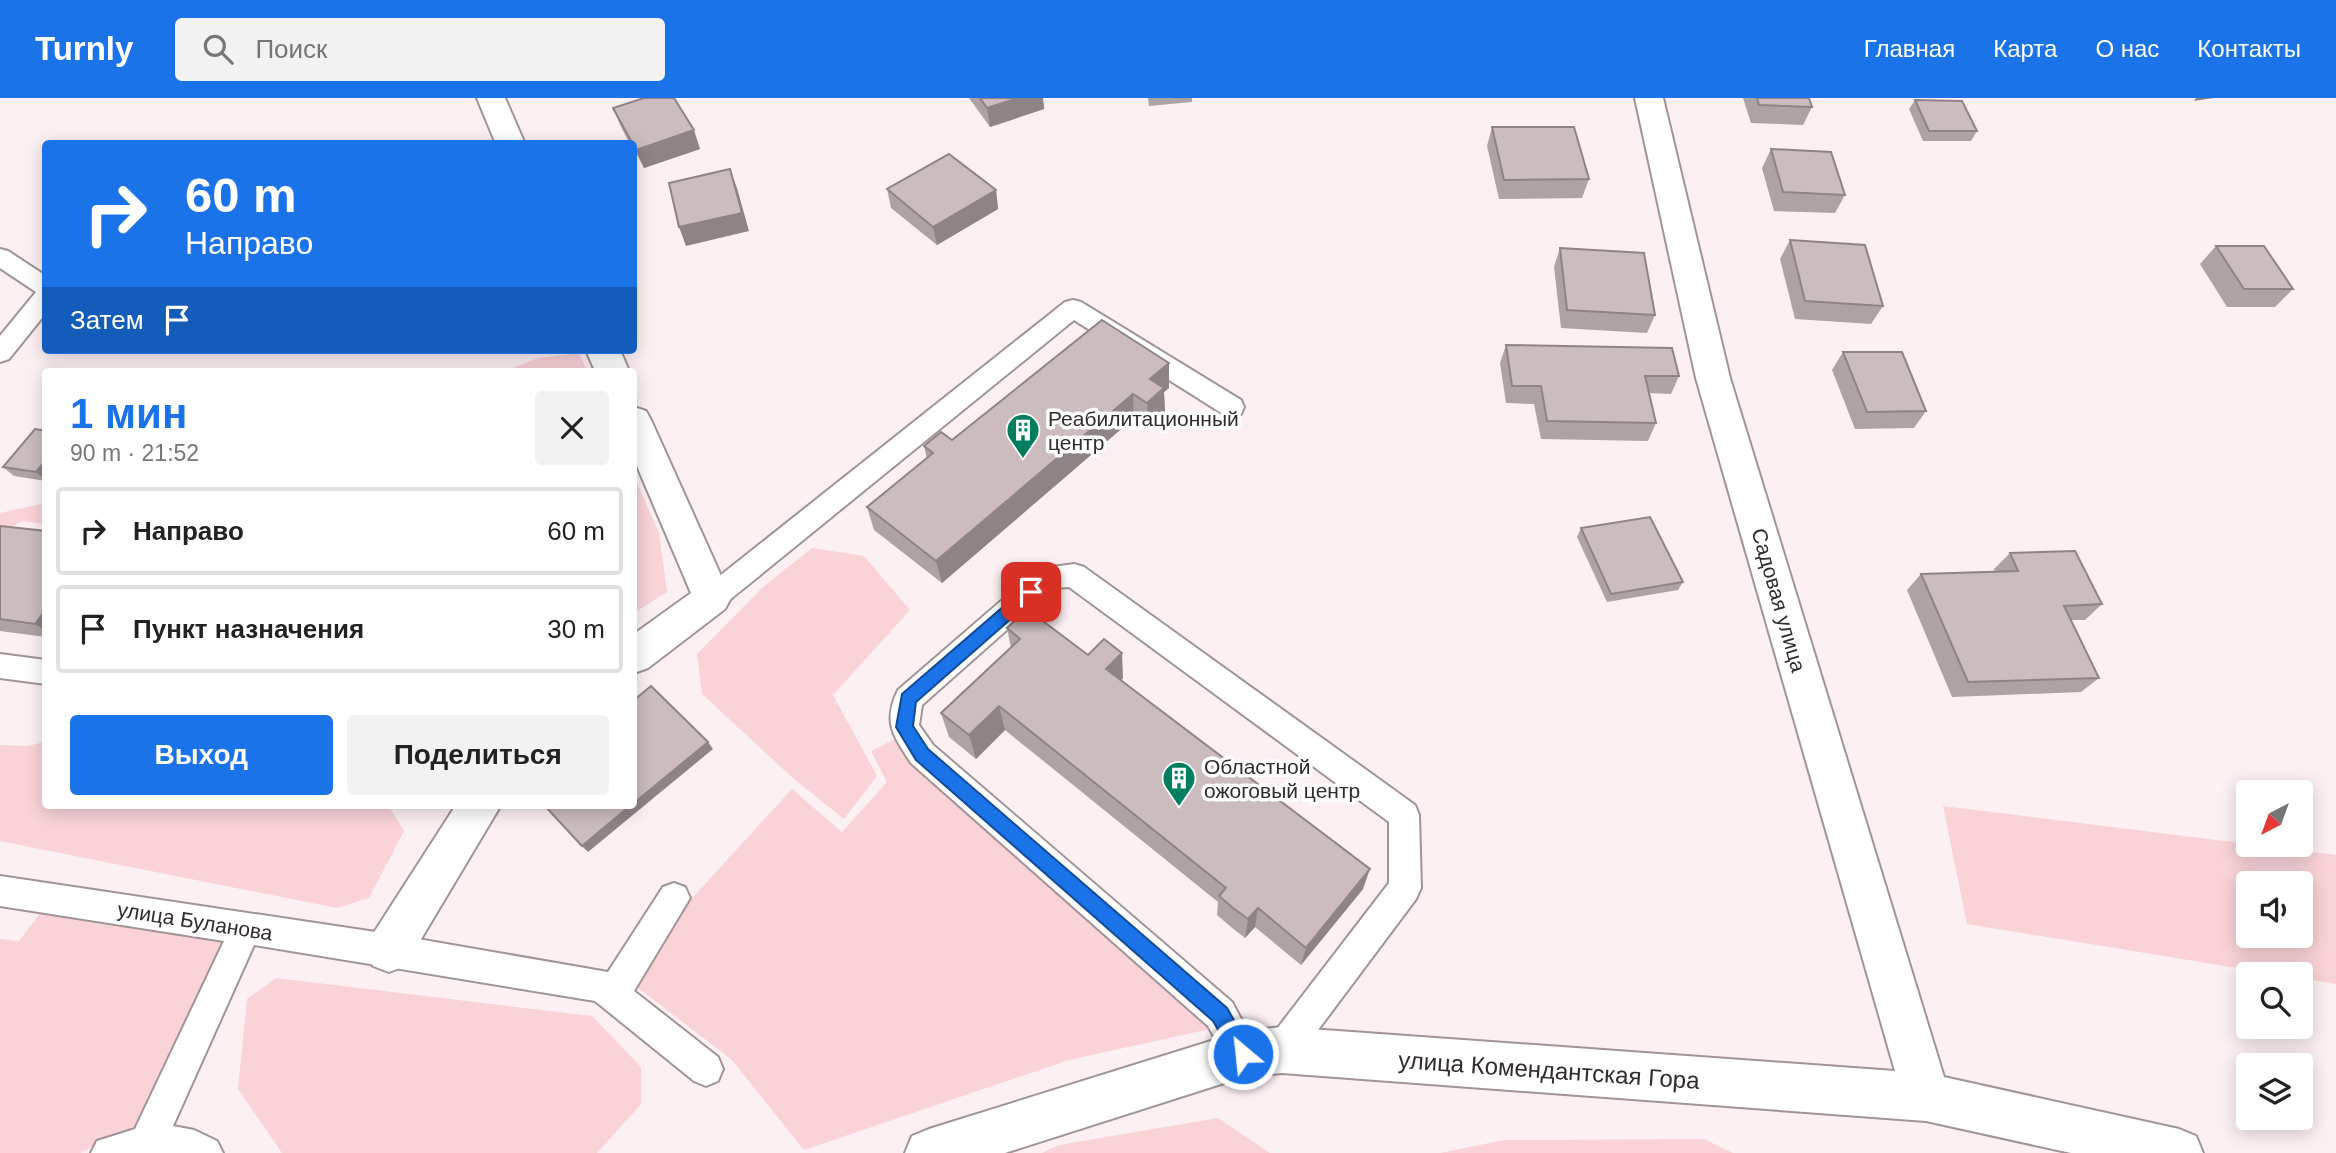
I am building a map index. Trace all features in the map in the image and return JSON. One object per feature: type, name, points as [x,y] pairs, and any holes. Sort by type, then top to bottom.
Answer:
[{"type":"street","points":[[491,98],[509,140]]},
{"type":"street","name":"Садовая улица","points":[[1649,98],[1713,378],[1926,1097]]},
{"type":"street","points":[[637,427],[712,598],[637,654]]},
{"type":"street","points":[[389,950],[477,809]]},
{"type":"street","name":"улица Комендантская Гора","points":[[929,1153],[1262,1052],[1926,1097],[2179,1153]]},
{"type":"lane","points":[[0,257],[42,285]]},
{"type":"lane","points":[[0,352],[42,301]]},
{"type":"lane","points":[[712,598],[1073,308],[1232,407]]},
{"type":"lane","points":[[1074,575],[1404,815],[1405,888],[1262,1052],[922,754],[904,727],[908,699],[1048,577],[1074,575]]},
{"type":"lane","points":[[0,666],[42,671]]},
{"type":"lane","name":"улица Буланова","points":[[0,891],[389,950],[602,986],[706,1069]]},
{"type":"lane","points":[[613,994],[674,898]]},
{"type":"lane","points":[[147,1143],[245,930]]},
{"type":"lane","points":[[108,1153],[147,1143],[194,1146],[205,1153]]},
{"type":"shaded area","points":[[579,354],[586,368],[513,368],[538,358]]},
{"type":"shaded area","points":[[637,483],[659,533],[667,592],[637,611]]},
{"type":"shaded area","points":[[42,504],[42,524],[22,521],[0,534],[0,513]]},
{"type":"shaded area","points":[[812,548],[864,556],[910,610],[833,695],[877,776],[844,819],[794,779],[702,694],[697,654],[762,588]]},
{"type":"shaded area","points":[[901,736],[1219,1027],[1069,1060],[804,1150],[732,1060],[637,987],[685,906],[792,789],[842,832],[887,782],[871,751]]},
{"type":"shaded area","points":[[42,743],[42,809],[390,809],[404,831],[369,898],[337,908],[0,841],[0,745],[27,746]]},
{"type":"shaded area","points":[[1943,806],[2236,843],[2236,858],[2314,858],[2314,852],[2336,855],[2336,984],[2313,980],[2313,962],[2236,962],[2236,968],[1967,924]]},
{"type":"shaded area","points":[[45,907],[229,942],[139,1130],[111,1137],[80,1153],[0,1153],[0,939],[19,941]]},
{"type":"shaded area","points":[[276,978],[592,1016],[641,1067],[641,1104],[597,1153],[282,1153],[238,1089],[247,999]]},
{"type":"shaded area","points":[[1218,1118],[1270,1153],[1042,1153],[1059,1145]]},
{"type":"shaded area","points":[[1704,1139],[1733,1153],[1440,1153],[1504,1140]]},
{"type":"building","points":[[644,98],[674,98],[694,130],[637,150],[637,140],[631,140],[613,108]]},
{"type":"building","points":[[980,98],[1018,98],[987,108]]},
{"type":"building","points":[[1757,98],[1809,98],[1812,107],[1759,105]]},
{"type":"building","points":[[1915,100],[1962,101],[1977,131],[1929,131]]},
{"type":"building","points":[[1492,127],[1574,127],[1589,179],[1504,180]]},
{"type":"building","points":[[1771,149],[1831,152],[1845,195],[1783,192]]},
{"type":"building","points":[[949,154],[996,190],[933,227],[887,189]]},
{"type":"building","points":[[730,169],[742,213],[679,227],[669,183]]},
{"type":"building","points":[[1790,240],[1865,245],[1883,306],[1805,301]]},
{"type":"building","points":[[2216,246],[2264,246],[2293,289],[2244,289]]},
{"type":"building","points":[[1560,248],[1644,253],[1655,315],[1567,310]]},
{"type":"building","name":"Реабилитационный центр","points":[[1102,320],[1169,363],[1150,379],[1164,388],[1147,403],[1133,394],[936,561],[867,507],[933,453],[924,446],[941,432],[952,440]]},
{"type":"building","points":[[1506,345],[1672,348],[1679,376],[1645,376],[1656,423],[1547,421],[1541,386],[1512,386]]},
{"type":"building","points":[[1843,352],[1902,352],[1926,411],[1867,412]]},
{"type":"building","points":[[35,429],[42,430],[42,465],[36,472],[3,467]]},
{"type":"building","points":[[1650,517],[1683,582],[1611,594],[1581,528]]},
{"type":"building","points":[[0,526],[42,531],[42,614],[35,624],[0,619]]},
{"type":"building","points":[[2075,551],[2102,604],[2064,606],[2099,678],[1968,682],[1921,574],[2018,571],[2010,553]]},
{"type":"building","name":"Областной ожоговый центр","points":[[1027,609],[1088,655],[1104,639],[1122,653],[1106,669],[1370,869],[1306,948],[1258,908],[1248,919],[1233,908],[1219,896],[1226,888],[999,706],[969,735],[941,713],[1020,639],[1007,628]]},
{"type":"building","points":[[651,686],[708,742],[637,801],[637,698]]},
{"type":"building","points":[[548,809],[626,809],[582,846]]},
{"type":"place","name":"Реабилитационный центр","points":[[1023,460]]},
{"type":"place","name":"Областной ожоговый центр","points":[[1179,808]]},
{"type":"route","points":[[1031,592],[908,699],[904,727],[922,754],[1220,1014],[1243,1054]]}]
